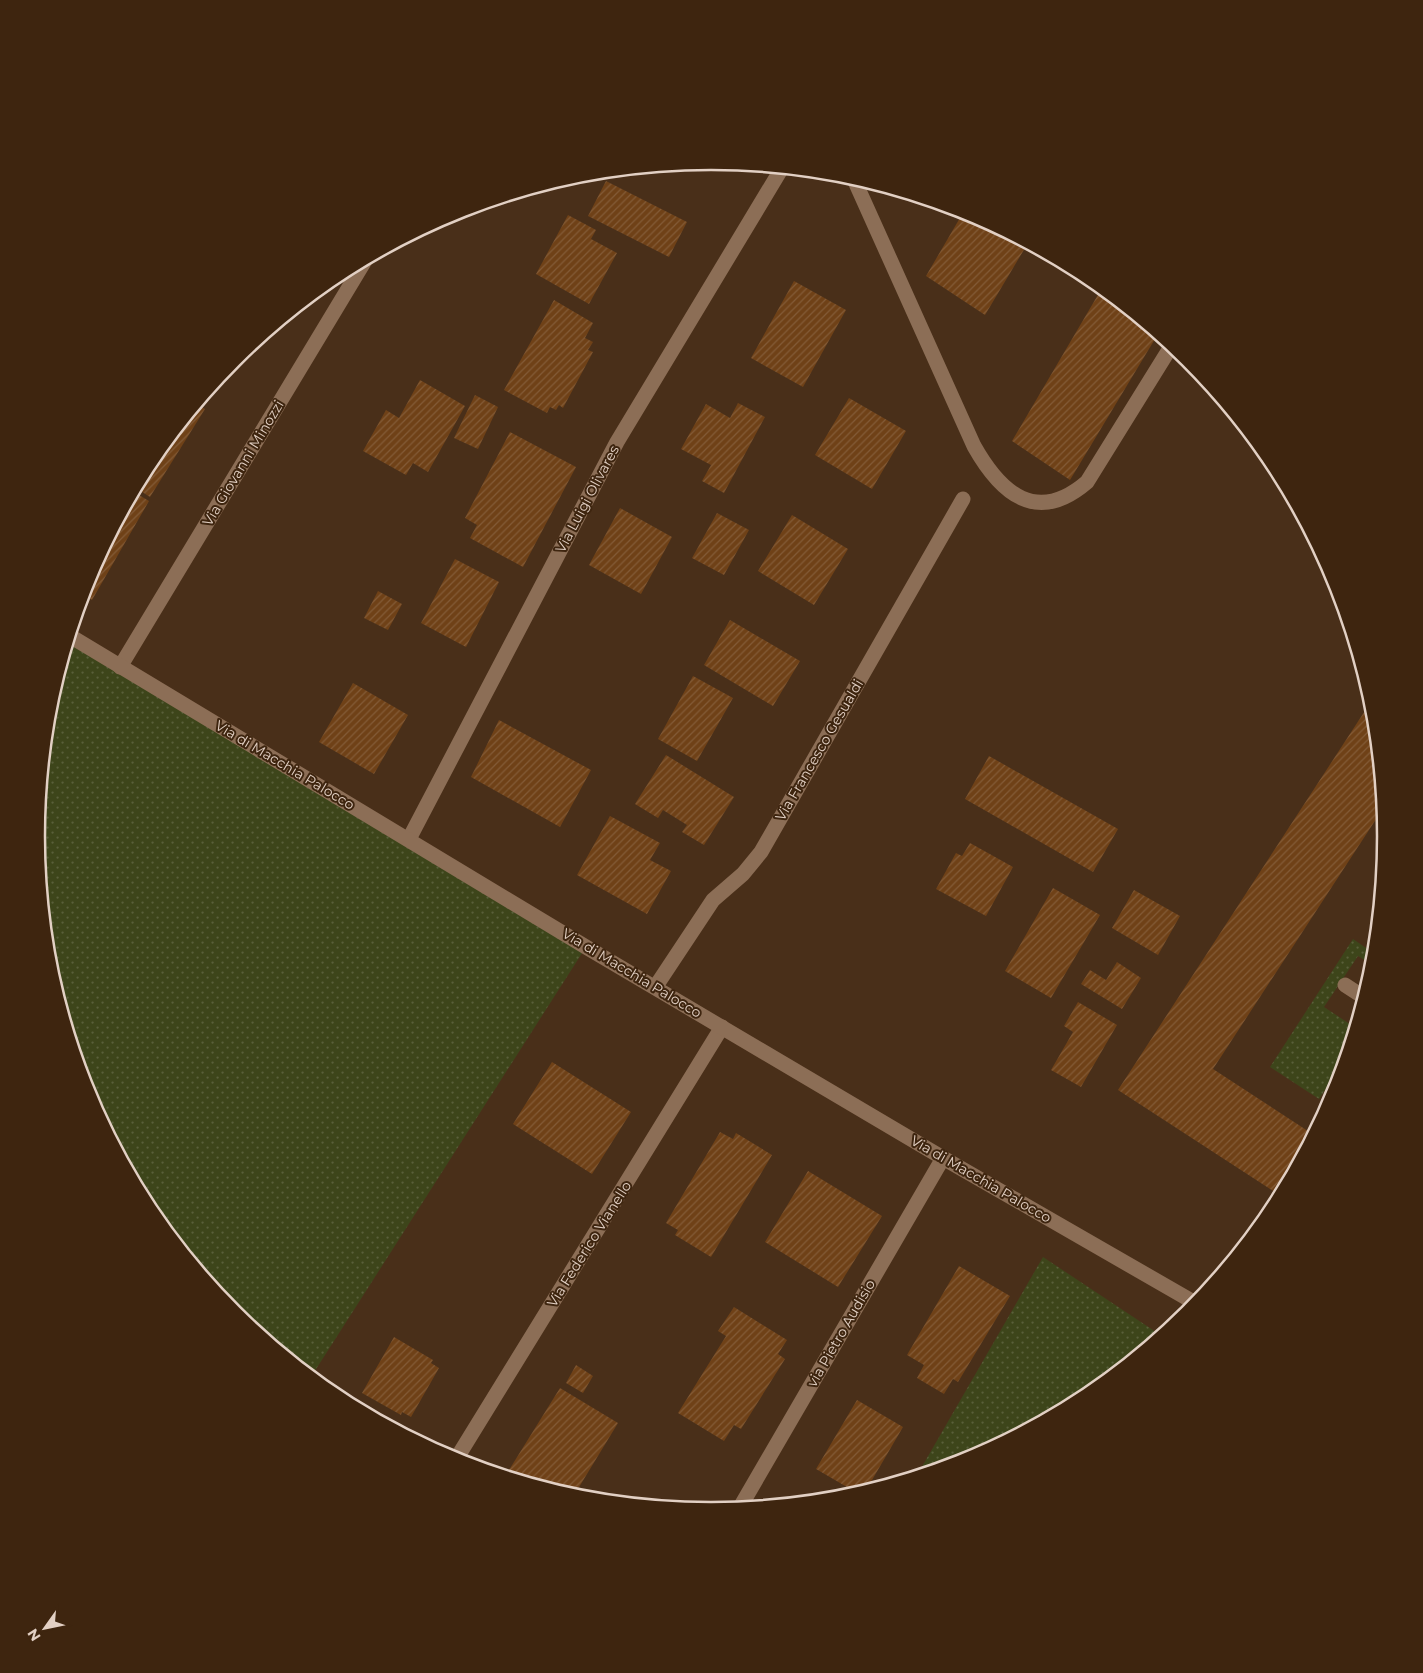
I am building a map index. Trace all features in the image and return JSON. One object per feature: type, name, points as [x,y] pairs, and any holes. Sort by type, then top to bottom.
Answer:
[{"type":"street","name":"Via Luigi Olivares","points":[[409,839],[617,442],[779,174]]},
{"type":"street","points":[[857,187],[974,446],[992,474],[1002,485],[1023,499],[1045,504],[1056,502],[1076,491],[1087,482],[1168,351]]},
{"type":"street","name":"Via Giovanni Minozzi","points":[[120,667],[359,271]]},
{"type":"street","name":"Via Francesco Gesualdi","points":[[656,986],[713,900],[743,874],[761,852],[963,499]]},
{"type":"street","name":"Via di Macchia Palocco","points":[[75,639],[944,1158],[1190,1300]]},
{"type":"street","points":[[1345,985],[1359,994]]},
{"type":"street","name":"Via Federico Vianello","points":[[460,1453],[722,1026]]},
{"type":"street","name":"via Pietro Audisio","points":[[743,1502],[944,1158]]},
{"type":"green space","points":[[75,639],[586,947],[315,1371],[272,1338],[240,1308],[210,1276],[157,1207],[134,1170],[114,1131],[80,1051],[58,967],[46,880],[45,836],[46,793],[51,750],[58,706]]},
{"type":"green space","points":[[1353,939],[1368,949],[1366,961],[1358,956],[1324,1007],[1351,1024],[1332,1080],[1319,1099],[1270,1067]]},
{"type":"green space","points":[[1043,1257],[1157,1333],[1082,1391],[1045,1414],[967,1452],[920,1470]]},
{"type":"building","points":[[606,181],[687,222],[669,257],[588,216]]},
{"type":"building","points":[[568,215],[596,230],[591,239],[617,253],[589,304],[536,274]]},
{"type":"building","points":[[960,218],[1025,249],[985,315],[926,276]]},
{"type":"building","points":[[794,281],[846,310],[803,387],[751,358]]},
{"type":"building","points":[[1098,294],[1155,339],[1070,480],[1012,441]]},
{"type":"building","points":[[554,300],[593,323],[585,338],[593,342],[588,350],[593,352],[563,408],[559,405],[556,410],[550,407],[547,413],[504,390]]},
{"type":"building","points":[[420,380],[465,406],[428,472],[413,463],[406,475],[363,451],[386,410],[399,418]]},
{"type":"building","points":[[475,395],[498,407],[478,449],[454,438]]},
{"type":"building","points":[[849,398],[906,431],[872,489],[815,455]]},
{"type":"building","points":[[738,403],[765,417],[724,493],[702,481],[711,465],[681,449],[706,404],[730,418]]},
{"type":"building","points":[[202,407],[205,409],[150,497],[141,491],[157,466]]},
{"type":"building","points":[[510,432],[576,467],[523,567],[470,538],[477,525],[465,518]]},
{"type":"building","points":[[139,495],[149,501],[92,600],[89,598],[96,581]]},
{"type":"building","points":[[620,508],[672,537],[641,594],[589,565]]},
{"type":"building","points":[[717,513],[749,530],[724,575],[692,558]]},
{"type":"building","points":[[792,515],[848,549],[814,605],[758,571]]},
{"type":"building","points":[[455,559],[499,582],[466,647],[421,623]]},
{"type":"building","points":[[378,591],[402,604],[388,630],[364,618]]},
{"type":"building","points":[[730,620],[800,661],[773,706],[704,665]]},
{"type":"building","points":[[693,676],[733,698],[697,761],[658,739]]},
{"type":"building","points":[[353,683],[408,715],[374,774],[319,742]]},
{"type":"building","points":[[1366,710],[1377,793],[1378,817],[1213,1069],[1309,1132],[1275,1192],[1118,1090]]},
{"type":"building","points":[[499,720],[591,770],[560,827],[471,777]]},
{"type":"building","points":[[666,755],[734,797],[704,845],[682,832],[687,825],[663,810],[658,818],[635,804]]},
{"type":"building","points":[[989,756],[1118,829],[1093,872],[965,799]]},
{"type":"building","points":[[610,816],[660,843],[650,860],[671,871],[647,914],[577,875]]},
{"type":"building","points":[[970,843],[1013,867],[986,916],[936,889],[956,853],[962,856]]},
{"type":"building","points":[[1053,888],[1100,915],[1051,998],[1005,971]]},
{"type":"building","points":[[1134,890],[1180,916],[1158,955],[1112,928]]},
{"type":"building","points":[[1117,962],[1141,978],[1122,1009],[1081,984],[1090,970],[1106,980]]},
{"type":"building","points":[[1078,1002],[1117,1025],[1081,1087],[1051,1070],[1073,1032],[1064,1026]]},
{"type":"building","points":[[552,1062],[631,1112],[592,1174],[513,1124]]},
{"type":"building","points":[[720,1132],[733,1139],[736,1133],[772,1155],[711,1257],[675,1235],[678,1230],[666,1223]]},
{"type":"building","points":[[808,1171],[882,1216],[838,1287],[765,1242]]},
{"type":"building","points":[[959,1266],[1010,1296],[958,1382],[953,1379],[944,1394],[917,1378],[924,1365],[907,1355]]},
{"type":"building","points":[[734,1307],[787,1340],[778,1354],[785,1359],[741,1429],[734,1425],[724,1441],[678,1413],[726,1336],[718,1331]]},
{"type":"building","points":[[394,1337],[433,1360],[431,1363],[439,1368],[411,1417],[402,1412],[401,1415],[362,1393]]},
{"type":"building","points":[[576,1365],[593,1376],[583,1393],[566,1383]]},
{"type":"building","points":[[560,1388],[618,1423],[578,1489],[539,1480],[509,1470]]},
{"type":"building","points":[[857,1400],[903,1427],[870,1483],[849,1488],[816,1469]]}]
